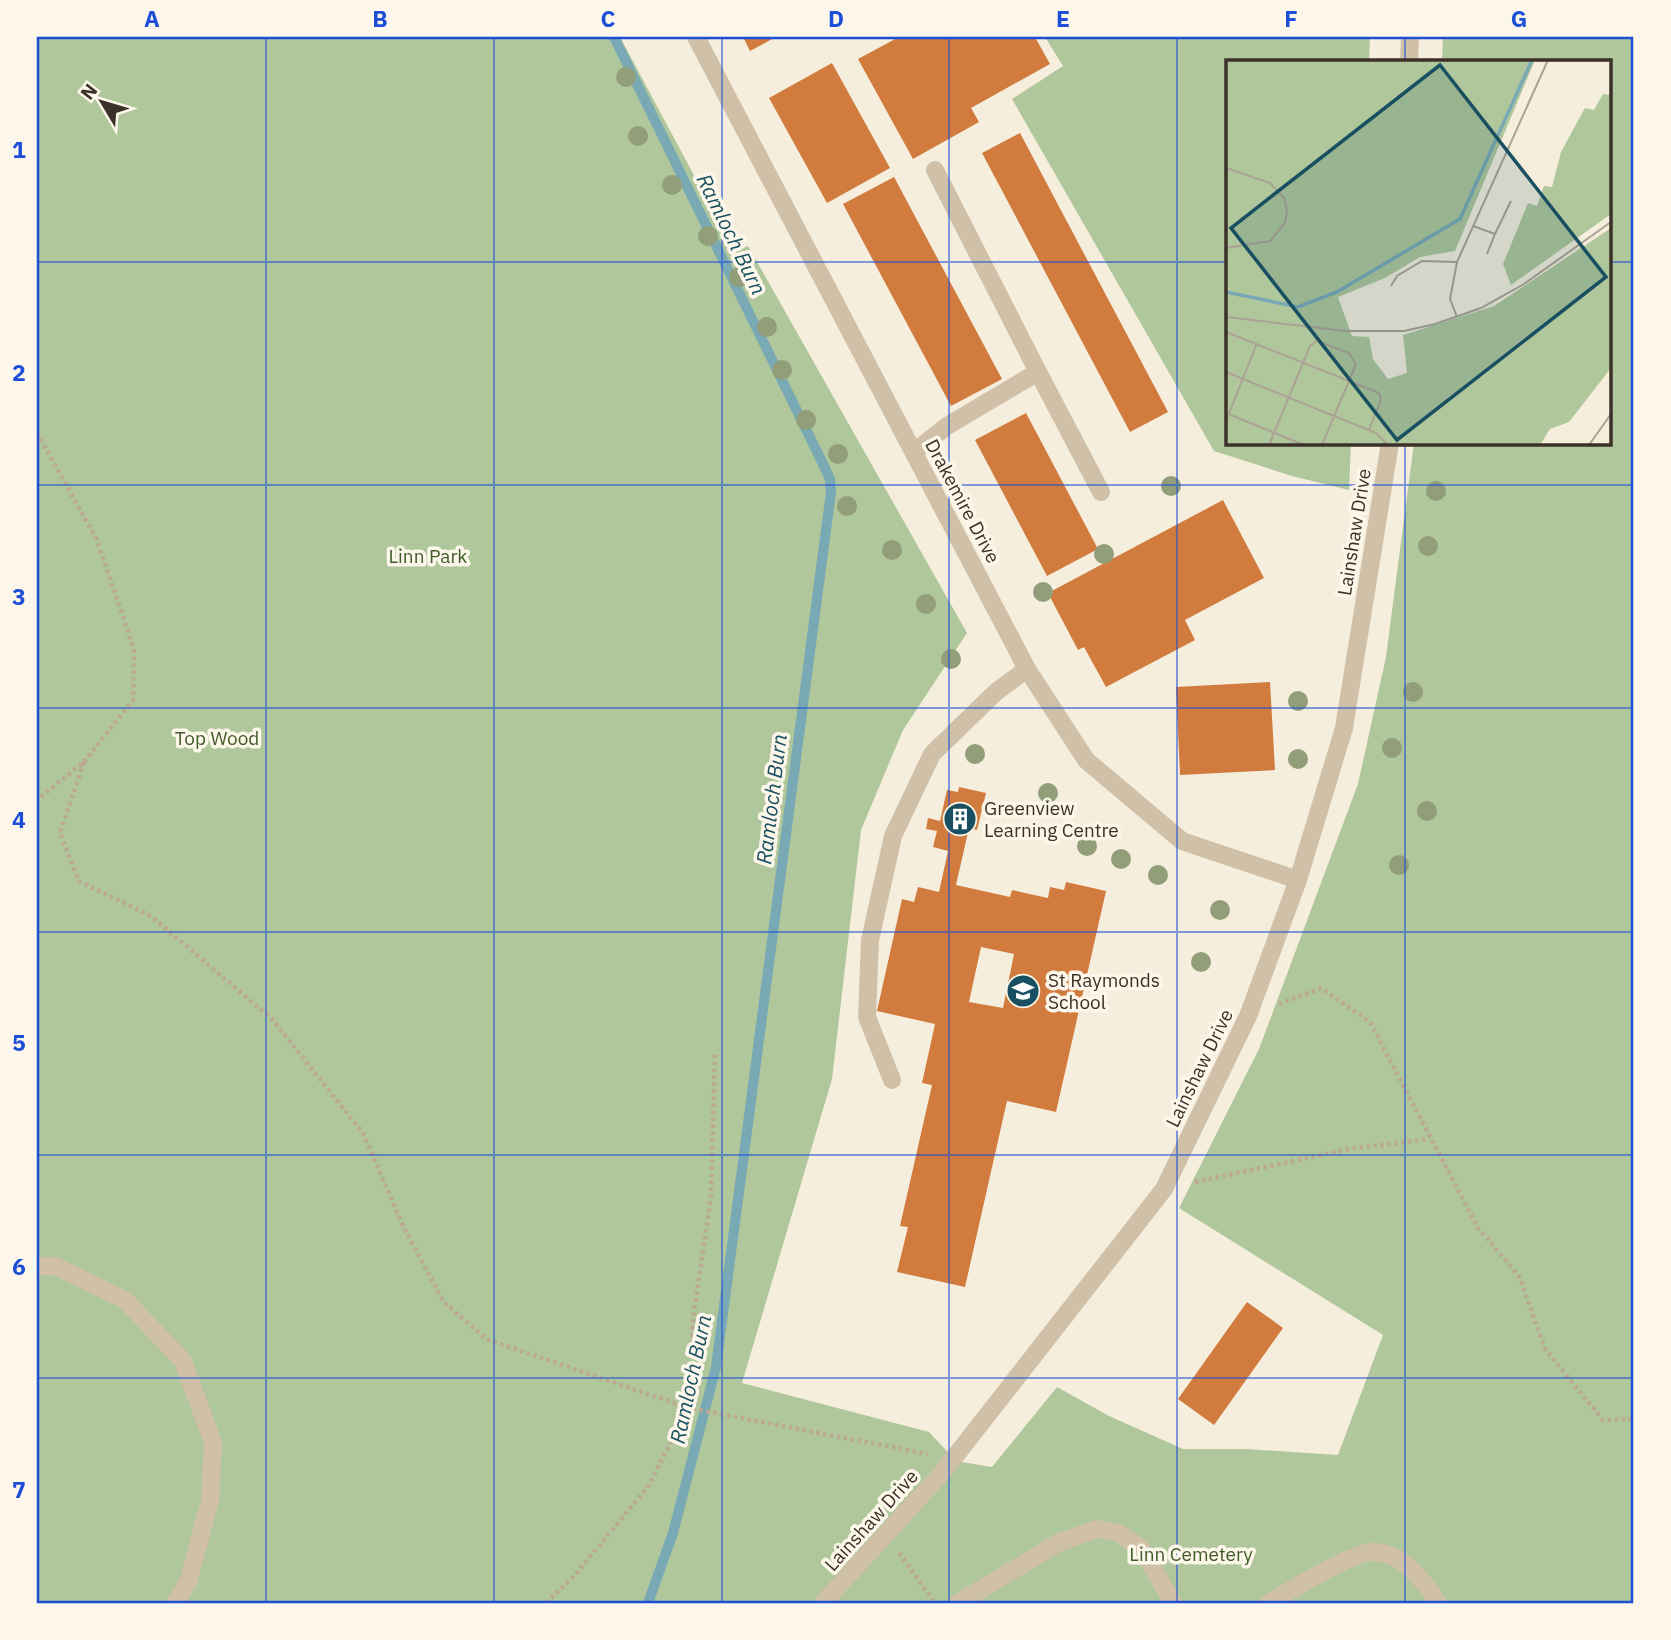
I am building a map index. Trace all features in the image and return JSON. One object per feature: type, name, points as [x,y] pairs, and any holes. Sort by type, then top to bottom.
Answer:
[{"type":"street","name":"Drakemire Drive","points":[[696,37],[1027,669],[1086,761],[1182,841],[1298,880]]},
{"type":"street","points":[[1409,60],[1410,37]]},
{"type":"street","points":[[935,170],[1101,492]]},
{"type":"street","points":[[914,452],[947,426],[1038,372]]},
{"type":"street","name":"Lainshaw Drive","points":[[823,1603],[942,1474],[1164,1189],[1248,1016],[1298,880],[1344,728],[1390,444]]},
{"type":"street","points":[[892,1080],[867,1017],[870,940],[893,836],[932,754],[996,692],[1027,669]]},
{"type":"street","points":[[37,1266],[55,1266],[125,1300],[183,1361],[213,1443],[211,1501],[188,1582],[175,1603]]},
{"type":"street","points":[[958,1603],[1058,1544],[1097,1530],[1119,1533],[1141,1548],[1173,1603]]},
{"type":"street","points":[[1269,1603],[1345,1561],[1371,1552],[1392,1557],[1412,1569],[1438,1603]]},
{"type":"path","points":[[37,433],[96,538],[134,649],[133,700],[84,762],[37,800]]},
{"type":"path","points":[[84,762],[60,833],[79,881],[151,916],[272,1019],[363,1133],[403,1226],[443,1301],[486,1339],[689,1408],[953,1459]]},
{"type":"path","points":[[1248,1016],[1321,988],[1370,1021],[1478,1228],[1519,1276],[1545,1349],[1603,1420],[1634,1419]]},
{"type":"path","points":[[546,1603],[574,1576],[647,1488],[689,1408],[692,1319],[711,1196],[715,1052]]},
{"type":"path","points":[[1164,1189],[1349,1149],[1430,1139]]},
{"type":"path","points":[[886,1535],[936,1603]]},
{"type":"green space","name":"Linn Park","points":[[37,37],[620,37],[735,252],[748,246],[967,633],[903,730],[861,830],[832,1079],[742,1383],[929,1432],[956,1461],[992,1467],[1057,1387],[1109,1416],[1183,1449],[1246,1449],[1338,1455],[1383,1335],[1179,1208],[1259,1049],[1358,784],[1386,657],[1414,444],[1612,444],[1612,60],[1442,60],[1443,37],[1634,37],[1634,1603],[37,1603]]},
{"type":"green space","points":[[1045,37],[1370,37],[1369,60],[1226,60],[1226,444],[1351,444],[1349,490],[1292,476],[1214,451],[1012,99],[1063,66]]},
{"type":"building","points":[[743,37],[776,37],[750,51]]},
{"type":"building","points":[[899,37],[1035,37],[1050,64],[971,108],[979,122],[913,159],[858,59]]},
{"type":"building","points":[[832,63],[890,168],[827,203],[769,98]]},
{"type":"building","points":[[1020,133],[1168,412],[1130,432],[982,153]]},
{"type":"building","points":[[894,177],[1002,379],[951,406],[843,204]]},
{"type":"building","points":[[1026,413],[1098,549],[1047,576],[975,440]]},
{"type":"building","points":[[1223,500],[1264,578],[1185,620],[1195,640],[1106,687],[1084,647],[1078,650],[1048,593]]},
{"type":"building","points":[[1270,682],[1275,770],[1180,775],[1176,687]]},
{"type":"building","points":[[959,787],[986,793],[977,830],[969,828],[956,885],[1010,897],[1012,890],[1048,898],[1050,887],[1064,890],[1066,882],[1106,891],[1056,1112],[1007,1101],[965,1287],[897,1272],[908,1227],[900,1226],[932,1085],[922,1083],[935,1024],[877,1011],[902,899],[914,902],[918,887],[939,892],[948,851],[933,847],[937,831],[926,829],[928,818],[940,821],[947,790],[958,792]],"holes":[[[981,947],[1014,954],[1003,1008],[969,1002]]]},
{"type":"building","points":[[1247,1302],[1283,1328],[1214,1425],[1178,1399]]},
{"type":"waterway","name":"Ramloch Burn","points":[[614,37],[822,462],[830,479],[831,492],[716,1367],[673,1533],[648,1603]]},
{"type":"place","name":"Greenview Learning Centre","points":[[960,819]]},
{"type":"place","name":"St Raymonds School","points":[[1023,991]]},
{"type":"park label","name":"Top Wood","points":[[217,738]]},
{"type":"park label","name":"Linn Cemetery","points":[[1191,1554]]}]
